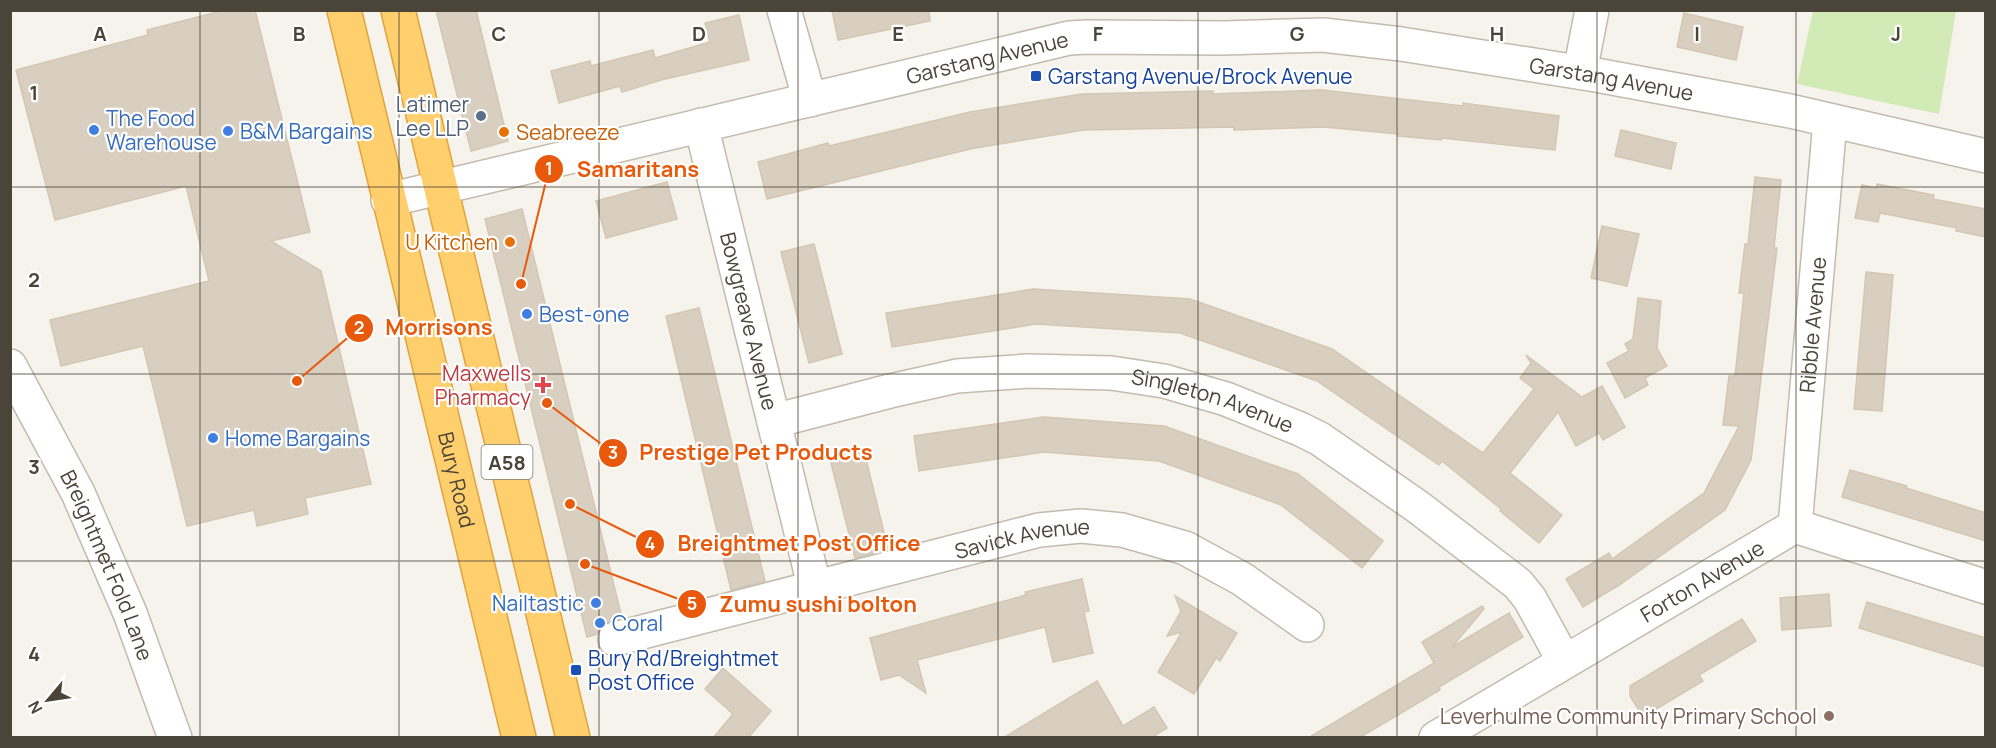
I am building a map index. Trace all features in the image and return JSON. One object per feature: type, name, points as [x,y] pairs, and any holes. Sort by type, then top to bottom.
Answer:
[{"type":"highway","name":"Bury Road","points":[[344,10],[519,738]]},
{"type":"highway","name":"A58","points":[[398,10],[573,738]]},
{"type":"street","points":[[784,10],[810,100]]},
{"type":"street","points":[[1580,72],[1592,10]]},
{"type":"street","name":"Garstang Avenue","points":[[388,200],[810,100],[1065,24],[1224,38],[1323,23],[1401,44],[1580,72],[1790,111],[1986,156]]},
{"type":"street","name":"Ribble Avenue","points":[[1795,526],[1830,121]]},
{"type":"street","name":"Bowgreave Avenue","points":[[702,125],[815,589]]},
{"type":"street","name":"Breightmet Fold Lane","points":[[10,366],[78,493],[130,613],[175,738]]},
{"type":"street","name":"Singleton Avenue","points":[[774,421],[957,376],[1028,371],[1111,373],[1164,381],[1216,396],[1320,439],[1418,507],[1518,584],[1530,599],[1564,661]]},
{"type":"street","name":"Savick Avenue","points":[[615,639],[1039,530],[1081,526],[1122,530],[1185,548],[1242,579],[1307,625]]},
{"type":"street","points":[[1795,526],[1986,587]]},
{"type":"street","name":"Forton Avenue","points":[[1436,738],[1795,526]]},
{"type":"green space","points":[[1813,11],[1956,11],[1939,114],[1797,84]]},
{"type":"building","points":[[225,10],[255,10],[310,232],[271,241],[321,271],[371,484],[305,498],[308,514],[257,526],[254,510],[187,526],[143,346],[61,366],[50,320],[209,281],[186,186],[55,220],[16,70],[148,35],[147,30]]},
{"type":"building","points":[[436,10],[476,10],[508,141],[471,151]]},
{"type":"building","points":[[832,10],[929,10],[930,21],[838,40]]},
{"type":"building","points":[[1684,13],[1743,27],[1736,60],[1677,47]]},
{"type":"building","points":[[739,15],[749,60],[661,80],[622,92],[620,86],[559,103],[551,71],[590,61],[591,66],[653,50],[655,58],[710,42],[705,23]]},
{"type":"building","points":[[1322,90],[1463,106],[1463,103],[1559,116],[1555,150],[1324,127],[1234,130],[1234,127],[1084,130],[970,149],[767,199],[758,162],[828,143],[829,146],[970,112],[1082,94],[1213,91],[1213,94]]},
{"type":"building","points":[[1621,130],[1676,143],[1671,169],[1615,156]]},
{"type":"building","points":[[1755,177],[1781,180],[1774,248],[1777,248],[1751,460],[1725,510],[1619,585],[1583,607],[1566,579],[1609,553],[1612,559],[1704,493],[1739,426],[1723,425],[1729,376],[1735,376],[1744,293],[1739,293],[1745,244],[1748,244]]},
{"type":"building","points":[[667,182],[677,219],[606,238],[596,201]]},
{"type":"building","points":[[1877,184],[1934,195],[1933,199],[1986,209],[1986,237],[1956,231],[1957,228],[1880,213],[1878,222],[1855,218],[1862,185],[1876,188]]},
{"type":"building","points":[[522,209],[622,618],[610,621],[602,626],[597,634],[587,637],[485,219]]},
{"type":"building","points":[[1602,226],[1639,234],[1627,286],[1591,278]]},
{"type":"building","points":[[814,244],[842,354],[809,363],[781,252]]},
{"type":"building","points":[[1866,272],[1893,275],[1882,411],[1854,409]]},
{"type":"building","points":[[1033,289],[1190,299],[1332,349],[1483,453],[1534,389],[1520,378],[1531,363],[1526,355],[1582,397],[1602,386],[1625,427],[1603,440],[1599,433],[1576,446],[1558,412],[1510,473],[1562,515],[1539,543],[1442,461],[1439,465],[1317,381],[1180,333],[1036,324],[892,347],[886,313]]},
{"type":"building","points":[[1638,298],[1661,301],[1657,348],[1667,366],[1645,378],[1648,385],[1625,398],[1607,363],[1629,351],[1625,344],[1633,339]]},
{"type":"building","points":[[699,308],[765,581],[731,590],[666,316]]},
{"type":"building","points":[[1044,417],[1164,426],[1298,474],[1383,541],[1362,568],[1281,505],[1159,461],[1043,452],[919,471],[914,436]]},
{"type":"building","points":[[864,451],[888,549],[855,558],[830,459]]},
{"type":"building","points":[[1850,470],[1907,486],[1906,488],[1986,513],[1986,541],[1842,497]]},
{"type":"building","points":[[1082,579],[1089,611],[1084,612],[1093,653],[1053,662],[1045,627],[917,660],[926,693],[899,675],[881,680],[870,638],[1026,595],[1025,592]]},
{"type":"building","points":[[1829,594],[1831,626],[1782,630],[1780,598]]},
{"type":"building","points":[[1175,596],[1237,633],[1220,661],[1216,658],[1194,694],[1158,672],[1182,632],[1167,636],[1181,611]]},
{"type":"building","points":[[1867,602],[1986,638],[1986,667],[1859,628]]},
{"type":"building","points":[[1482,606],[1484,609],[1452,647],[1509,613],[1523,637],[1359,738],[1308,738],[1434,663],[1422,642]]},
{"type":"building","points":[[1742,619],[1756,641],[1699,675],[1703,681],[1643,717],[1630,696],[1630,686]]},
{"type":"building","points":[[723,668],[771,711],[748,738],[713,738],[733,714],[705,689]]},
{"type":"building","points":[[1097,681],[1123,726],[1154,707],[1167,728],[1151,738],[1003,738]]},
{"type":"place","name":"Garstang Avenue/Brock Avenue","points":[[1036,76]]},
{"type":"place","name":"Latimer Lee LLP","points":[[481,116]]},
{"type":"place","name":"The Food Warehouse","points":[[94,130]]},
{"type":"place","name":"B&M Bargains","points":[[228,131]]},
{"type":"place","name":"Seabreeze","points":[[504,132]]},
{"type":"place","name":"U Kitchen","points":[[510,242]]},
{"type":"place","name":"Samaritans","points":[[521,284]]},
{"type":"place","name":"Best-one","points":[[527,314]]},
{"type":"place","name":"Morrisons","points":[[297,381]]},
{"type":"place","name":"Maxwells Pharmacy","points":[[543,385]]},
{"type":"place","name":"Prestige Pet Products","points":[[547,403]]},
{"type":"place","name":"Home Bargains","points":[[213,438]]},
{"type":"place","name":"Breightmet Post Office","points":[[570,504]]},
{"type":"place","name":"Zumu sushi bolton","points":[[585,564]]},
{"type":"place","name":"Nailtastic","points":[[596,603]]},
{"type":"place","name":"Coral","points":[[600,623]]},
{"type":"place","name":"Bury Rd/Breightmet Post Office","points":[[576,670]]},
{"type":"place","name":"Leverhulme Community Primary School","points":[[1829,716]]}]
